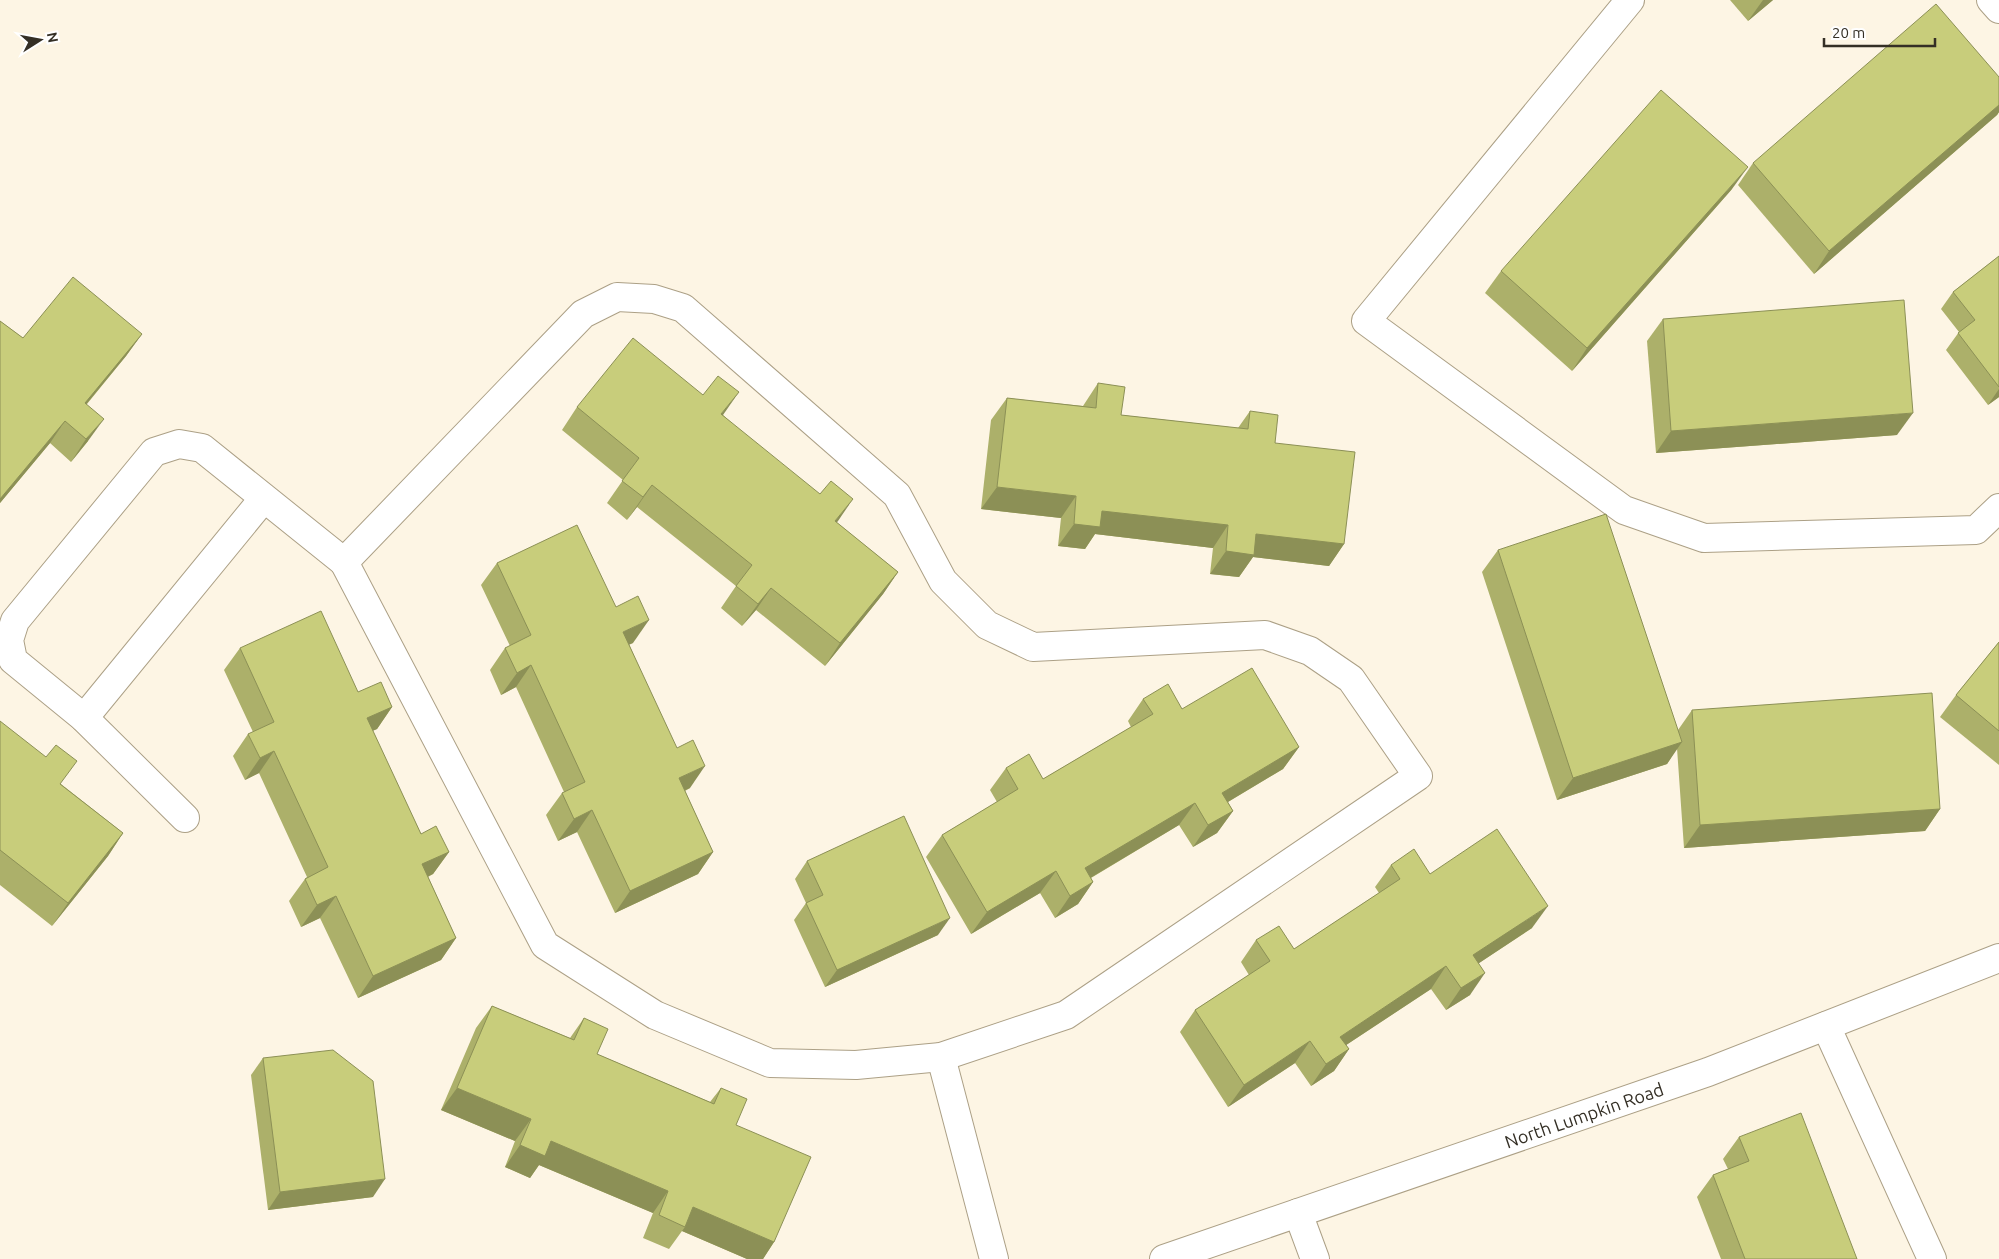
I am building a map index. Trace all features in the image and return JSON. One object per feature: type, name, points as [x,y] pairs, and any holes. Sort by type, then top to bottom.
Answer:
[{"type":"street","points":[[1630,0],[1366,321],[1624,510],[1704,538],[1976,530],[1999,508]]},
{"type":"street","points":[[1991,0],[1999,9]]},
{"type":"street","points":[[185,818],[84,718],[13,660],[9,640],[15,620],[154,452],[178,444],[202,448],[344,562],[545,945],[655,1015],[770,1063],[856,1064],[941,1056],[1066,1015],[1418,776],[1351,679],[1310,651],[1265,635],[1033,647],[987,625],[943,581],[897,495],[683,308],[654,298],[617,297],[582,314],[344,562]]},
{"type":"street","points":[[84,718],[264,498]]},
{"type":"street","name":"North Lumpkin Road","points":[[1164,1259],[1708,1072],[1999,958]]},
{"type":"street","points":[[1826,1026],[1932,1259]]},
{"type":"street","points":[[941,1056],[994,1259]]},
{"type":"street","points":[[1298,1212],[1315,1259]]},
{"type":"building","points":[[1936,4],[1999,77],[1999,105],[1829,251],[1753,163]]},
{"type":"building","points":[[1661,90],[1748,167],[1587,348],[1501,271]]},
{"type":"building","points":[[1999,256],[1999,387],[1958,333],[1975,320],[1953,292]]},
{"type":"building","points":[[73,277],[142,334],[85,403],[104,419],[86,439],[65,421],[0,499],[0,321],[23,338]]},
{"type":"building","points":[[1904,300],[1913,413],[1671,431],[1663,319]]},
{"type":"building","points":[[633,338],[703,395],[718,376],[739,392],[721,414],[820,494],[831,481],[853,499],[835,521],[898,572],[840,643],[771,588],[758,604],[736,586],[752,565],[652,485],[643,497],[622,481],[639,458],[577,407]]},
{"type":"building","points":[[1098,383],[1125,387],[1121,415],[1248,429],[1250,411],[1278,415],[1275,443],[1355,452],[1344,544],[1256,534],[1254,555],[1226,551],[1228,525],[1102,511],[1100,527],[1074,524],[1076,496],[997,487],[1007,398],[1096,408]]},
{"type":"building","points":[[1606,514],[1682,742],[1573,778],[1498,550]]},
{"type":"building","points":[[577,525],[616,607],[638,596],[649,620],[623,632],[677,748],[693,740],[705,766],[679,778],[713,852],[630,891],[592,810],[574,819],[562,793],[585,782],[531,665],[517,673],[505,648],[531,635],[497,563]]},
{"type":"building","points":[[321,611],[358,692],[381,682],[392,707],[367,718],[421,834],[436,826],[449,852],[422,864],[456,938],[373,976],[336,896],[317,905],[305,879],[328,867],[274,751],[260,758],[248,734],[274,722],[240,648]]},
{"type":"building","points":[[1999,642],[1999,731],[1956,695]]},
{"type":"building","points":[[1252,668],[1299,747],[1222,793],[1233,811],[1208,825],[1195,803],[1085,868],[1093,882],[1070,896],[1056,871],[987,912],[942,835],[1018,789],[1006,768],[1029,754],[1043,779],[1153,714],[1143,699],[1168,684],[1182,709]]},
{"type":"building","points":[[1932,693],[1940,809],[1700,825],[1692,710]]},
{"type":"building","points":[[0,721],[46,757],[56,745],[77,761],[60,784],[123,833],[68,903],[0,850]]},
{"type":"building","points":[[904,816],[950,918],[837,970],[806,903],[823,895],[807,861]]},
{"type":"building","points":[[1497,829],[1548,906],[1473,955],[1485,973],[1461,988],[1446,966],[1340,1037],[1349,1049],[1326,1064],[1310,1041],[1244,1085],[1195,1010],[1270,961],[1256,940],[1279,926],[1294,949],[1400,879],[1391,865],[1414,849],[1430,874]]},
{"type":"building","points":[[492,1006],[574,1040],[584,1018],[608,1029],[597,1054],[714,1104],[721,1088],[747,1099],[736,1125],[811,1157],[774,1242],[693,1207],[685,1227],[659,1215],[668,1191],[551,1141],[545,1156],[520,1145],[531,1119],[457,1088]]},
{"type":"building","points":[[333,1050],[373,1081],[385,1179],[280,1192],[263,1058]]},
{"type":"building","points":[[1801,1113],[1857,1259],[1745,1259],[1713,1175],[1749,1161],[1739,1137]]}]
